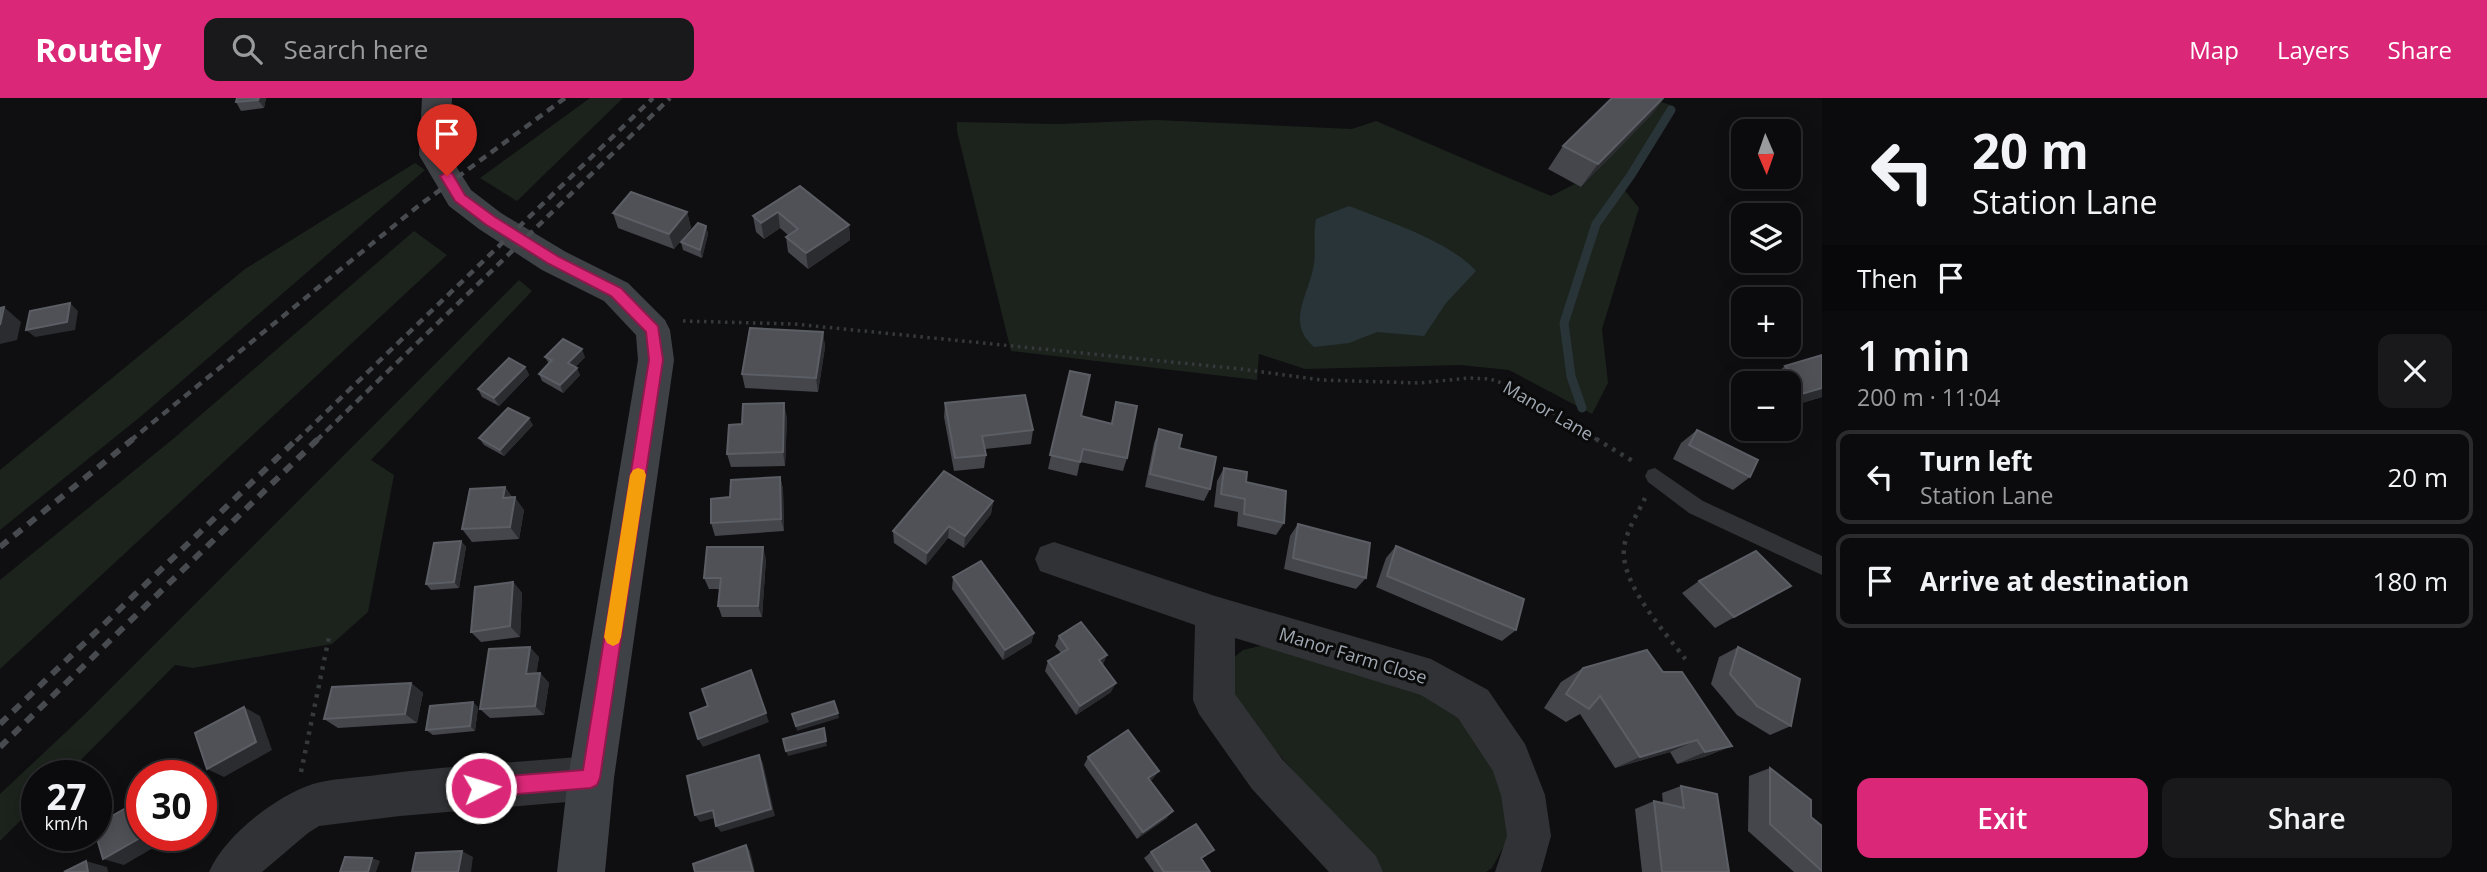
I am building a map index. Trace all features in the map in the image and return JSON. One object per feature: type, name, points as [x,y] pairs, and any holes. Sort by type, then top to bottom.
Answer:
[{"type":"street","points":[[437,98],[434,155],[460,198],[490,221],[554,261],[616,292],[653,330],[656,360],[591,778],[581,872]]},
{"type":"street","name":"Manor Farm Close","points":[[1054,559],[1215,614],[1431,679],[1473,704],[1510,759],[1522,795],[1529,836],[1518,872]]},
{"type":"street","points":[[1215,614],[1214,700],[1267,774],[1360,872]]},
{"type":"street","points":[[232,872],[248,853],[292,817],[315,805],[400,794],[591,778]]},
{"type":"lane","points":[[1655,476],[1696,508],[1822,566]]},
{"type":"path","name":"Manor Lane","points":[[644,320],[794,324],[1334,380],[1420,383],[1468,378],[1490,379],[1508,385],[1655,476]]},
{"type":"path","points":[[1655,476],[1623,550],[1625,564],[1634,586],[1686,660]]},
{"type":"path","points":[[292,817],[329,637]]},
{"type":"shaded area","points":[[590,98],[623,98],[517,201],[480,178]]},
{"type":"shaded area","points":[[1661,102],[1671,105],[1671,110],[1622,187],[1639,208],[1602,329],[1608,383],[1592,414],[1509,370],[1460,365],[1305,369],[1259,354],[1257,380],[1011,351],[957,131],[957,122],[1058,124],[1156,120],[1352,129],[1376,121],[1551,196],[1575,184],[1582,187]]},
{"type":"shaded area","points":[[415,163],[425,170],[140,417],[0,530],[0,470],[245,269]]},
{"type":"shaded area","points":[[1349,206],[1434,241],[1476,271],[1446,303],[1424,336],[1377,332],[1349,343],[1314,347],[1305,337],[1300,318],[1314,264],[1316,219]]},
{"type":"shaded area","points":[[414,231],[447,255],[0,669],[0,580],[173,439]]},
{"type":"shaded area","points":[[519,280],[532,291],[371,460],[394,475],[368,612],[332,644],[193,668],[175,665],[81,760],[36,760]]},
{"type":"shaded area","points":[[1273,643],[1412,683],[1449,708],[1485,748],[1508,790],[1510,835],[1492,868],[1486,872],[1382,872],[1226,694],[1226,664],[1243,650]]},
{"type":"shaded area","points":[[21,774],[21,820],[0,841],[0,794]]},
{"type":"building","points":[[237,98],[259,98],[236,102]]},
{"type":"building","points":[[1612,98],[1663,98],[1598,164],[1563,146]]},
{"type":"building","points":[[800,186],[849,225],[806,253],[786,237],[798,229],[778,212],[761,223],[753,216]]},
{"type":"building","points":[[631,192],[687,212],[669,234],[613,213]]},
{"type":"building","points":[[698,223],[706,226],[700,250],[681,242]]},
{"type":"building","points":[[70,303],[67,322],[26,330],[30,311]]},
{"type":"building","points":[[4,307],[0,325],[0,308]]},
{"type":"building","points":[[750,328],[823,332],[816,378],[742,374]]},
{"type":"building","points":[[563,339],[582,349],[568,363],[577,368],[560,385],[539,374],[552,360],[545,357]]},
{"type":"building","points":[[1822,355],[1822,388],[1801,394],[1801,371],[1790,371],[1785,366]]},
{"type":"building","points":[[509,358],[525,367],[494,398],[478,389]]},
{"type":"building","points":[[1070,371],[1090,375],[1081,416],[1112,424],[1116,402],[1137,406],[1127,458],[1083,449],[1080,462],[1050,455]]},
{"type":"building","points":[[1025,395],[1033,430],[982,436],[986,455],[955,458],[945,403]]},
{"type":"building","points":[[784,403],[783,452],[727,454],[729,425],[742,424],[743,404]]},
{"type":"building","points":[[508,408],[529,418],[500,450],[479,438]]},
{"type":"building","points":[[1159,429],[1182,435],[1179,448],[1216,457],[1210,489],[1150,474]]},
{"type":"building","points":[[1697,430],[1758,460],[1750,477],[1689,445]]},
{"type":"building","points":[[1224,468],[1247,472],[1246,482],[1286,491],[1284,523],[1244,514],[1245,499],[1221,494]]},
{"type":"building","points":[[944,471],[993,501],[965,536],[949,526],[927,553],[893,531]]},
{"type":"building","points":[[780,477],[781,519],[711,523],[711,499],[730,497],[731,480]]},
{"type":"building","points":[[505,487],[503,498],[515,497],[510,527],[462,529],[470,489]]},
{"type":"building","points":[[1298,524],[1370,543],[1366,578],[1293,558]]},
{"type":"building","points":[[461,541],[454,582],[426,584],[434,543]]},
{"type":"building","points":[[1396,546],[1524,599],[1516,630],[1387,576]]},
{"type":"building","points":[[707,547],[763,547],[758,606],[718,606],[721,578],[704,578]]},
{"type":"building","points":[[1756,551],[1791,586],[1734,617],[1699,581]]},
{"type":"building","points":[[981,561],[1034,633],[1005,650],[953,577]]},
{"type":"building","points":[[513,582],[510,626],[471,632],[475,587]]},
{"type":"building","points":[[1081,622],[1107,655],[1099,660],[1116,683],[1080,706],[1048,661],[1068,649],[1059,636]]},
{"type":"building","points":[[530,647],[526,674],[540,673],[535,706],[480,709],[489,649]]},
{"type":"building","points":[[1738,647],[1800,679],[1791,726],[1757,706],[1730,674]]},
{"type":"building","points":[[1647,650],[1663,672],[1682,672],[1732,746],[1705,752],[1697,740],[1640,757],[1600,696],[1589,709],[1566,694],[1583,668]]},
{"type":"building","points":[[751,670],[766,713],[698,739],[690,713],[708,706],[702,689]]},
{"type":"building","points":[[411,683],[405,714],[324,719],[332,687]]},
{"type":"building","points":[[834,701],[838,713],[796,726],[792,714]]},
{"type":"building","points":[[473,702],[470,726],[426,730],[430,706]]},
{"type":"building","points":[[244,707],[256,742],[217,763],[217,760],[204,760],[195,733]]},
{"type":"building","points":[[824,728],[826,741],[786,751],[783,739]]},
{"type":"building","points":[[1128,730],[1159,771],[1148,778],[1173,811],[1143,832],[1088,757]]},
{"type":"building","points":[[759,755],[771,809],[716,826],[713,810],[695,815],[687,776]]},
{"type":"building","points":[[1770,768],[1811,800],[1811,817],[1822,826],[1822,871],[1770,824]]},
{"type":"building","points":[[1681,786],[1717,794],[1729,872],[1662,872],[1654,801],[1684,808]]},
{"type":"building","points":[[126,808],[126,846],[103,859],[101,851],[112,851],[112,816]]},
{"type":"building","points":[[1196,824],[1214,850],[1201,858],[1210,872],[1164,872],[1151,852]]},
{"type":"building","points":[[746,845],[753,872],[695,872],[693,864]]},
{"type":"building","points":[[462,851],[458,872],[412,872],[416,853]]},
{"type":"building","points":[[345,857],[372,858],[368,872],[340,872]]},
{"type":"building","points":[[86,861],[88,872],[64,872]]},
{"type":"waterway","points":[[1582,408],[1571,376],[1564,323],[1596,224],[1631,175],[1671,110]]},
{"type":"railway","points":[[130,441],[417,207],[565,98]]},
{"type":"railway","points":[[296,441],[653,98]]},
{"type":"railway","points":[[316,441],[670,98]]},
{"type":"railway","points":[[0,547],[133,439]]},
{"type":"railway","points":[[0,724],[297,439]]},
{"type":"railway","points":[[0,747],[318,439]]},
{"type":"slow traffic","points":[[613,637],[638,475]]},
{"type":"route","points":[[447,176],[460,198],[490,221],[554,261],[616,292],[653,330],[656,360],[591,778],[481,788]]}]
